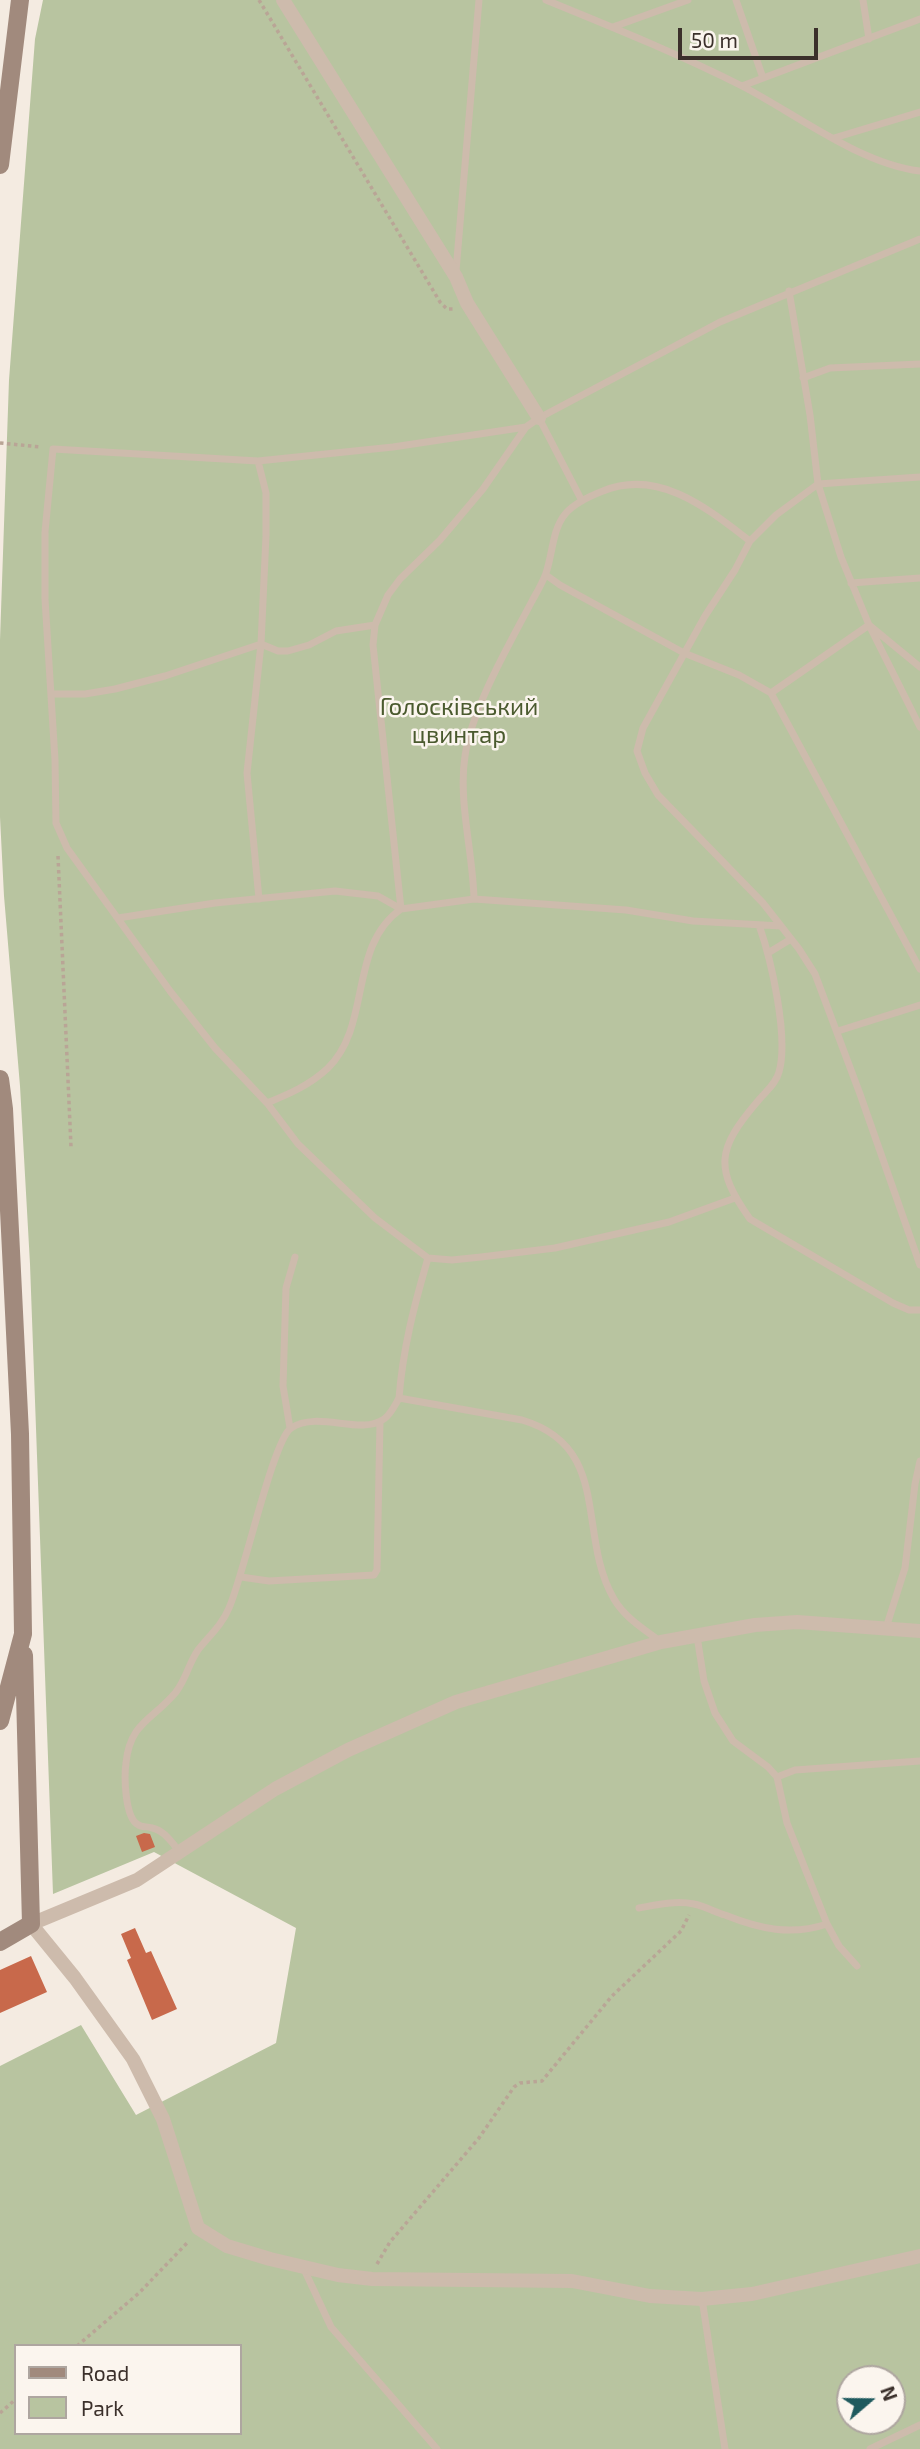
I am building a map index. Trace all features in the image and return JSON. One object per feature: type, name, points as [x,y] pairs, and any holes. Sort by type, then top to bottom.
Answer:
[{"type":"street","points":[[0,165],[20,0]]},
{"type":"street","points":[[283,0],[456,276],[467,303],[539,418]]},
{"type":"street","points":[[0,1079],[4,1109],[5,1241],[20,1434],[31,1924],[75,1978],[133,2059],[163,2119],[198,2228],[227,2246],[338,2275],[372,2279],[572,2281],[650,2296],[702,2300],[752,2294],[920,2256]]},
{"type":"street","points":[[0,1942],[31,1924],[137,1880],[275,1789],[404,1724],[456,1702],[696,1634],[797,1622],[920,1631]]},
{"type":"street","points":[[0,1721],[23,1634]]},
{"type":"lane","points":[[456,276],[479,0]]},
{"type":"lane","points":[[546,0],[742,86],[834,138],[897,167],[920,171]]},
{"type":"lane","points":[[612,27],[674,2],[688,0]]},
{"type":"lane","points":[[736,0],[763,78]]},
{"type":"lane","points":[[863,0],[869,39]]},
{"type":"lane","points":[[742,86],[920,19]]},
{"type":"lane","points":[[834,138],[920,112]]},
{"type":"lane","points":[[401,909],[373,645],[375,625],[383,604],[400,579],[440,540],[483,489],[526,427],[539,418],[720,322],[789,291],[920,239]]},
{"type":"lane","points":[[789,291],[812,427],[818,484],[851,583],[920,727]]},
{"type":"lane","points":[[803,378],[830,368],[920,364]]},
{"type":"lane","points":[[539,418],[582,501]]},
{"type":"lane","points":[[526,427],[393,447],[258,461],[53,449],[45,532],[45,599],[56,823],[67,848],[170,991],[215,1048],[267,1103],[298,1144],[318,1165],[374,1218],[428,1258],[472,1258],[555,1248],[669,1222],[735,1198]]},
{"type":"lane","points":[[258,461],[265,482],[267,505],[261,644],[247,773],[260,899]]},
{"type":"lane","points":[[920,477],[818,484],[776,515],[750,541],[684,653],[638,741],[639,761],[658,795],[746,884],[791,939],[815,974],[838,1031],[920,1265]]},
{"type":"lane","points":[[474,899],[474,870],[464,792],[464,759],[469,732],[510,642],[546,575],[557,528],[566,513],[582,501],[607,489],[642,484],[687,497],[714,513],[750,541]]},
{"type":"lane","points":[[546,575],[684,653],[739,675],[771,693],[920,969]]},
{"type":"lane","points":[[851,583],[920,578]]},
{"type":"lane","points":[[51,694],[85,694],[115,689],[165,676],[261,644],[278,651],[288,651],[309,646],[336,631],[375,625]]},
{"type":"lane","points":[[869,625],[920,667]]},
{"type":"lane","points":[[771,693],[869,625]]},
{"type":"lane","points":[[118,918],[306,892],[356,892],[378,896],[401,909]]},
{"type":"lane","points":[[267,1103],[302,1088],[338,1057],[349,1030],[377,933],[387,919],[401,909],[474,899],[626,910],[693,921],[781,926]]},
{"type":"lane","points":[[759,925],[774,978],[782,1056],[775,1082],[738,1126],[723,1157],[727,1181],[750,1219],[901,1308],[920,1310]]},
{"type":"lane","points":[[768,953],[791,939]]},
{"type":"lane","points":[[838,1031],[920,1005]]},
{"type":"lane","points":[[180,1852],[160,1831],[134,1821],[126,1793],[125,1766],[128,1746],[135,1730],[178,1689],[199,1649],[217,1630],[226,1615],[241,1577],[274,1460],[290,1428],[283,1386],[286,1288],[295,1257]]},
{"type":"lane","points":[[290,1428],[317,1421],[363,1425],[380,1422],[390,1413],[399,1398],[410,1319],[428,1258]]},
{"type":"lane","points":[[399,1398],[522,1420],[540,1425],[559,1437],[580,1464],[604,1579],[614,1600],[627,1617],[661,1642]]},
{"type":"lane","points":[[241,1577],[269,1581],[374,1575],[377,1570],[380,1422]]},
{"type":"lane","points":[[886,1628],[905,1568],[920,1461]]},
{"type":"lane","points":[[696,1634],[707,1693],[723,1728],[733,1741],[768,1767],[776,1777],[786,1823],[827,1924],[839,1946],[857,1966]]},
{"type":"lane","points":[[776,1777],[795,1770],[920,1762]]},
{"type":"lane","points":[[639,1908],[671,1903],[695,1904],[762,1928],[802,1931],[827,1924]]},
{"type":"lane","points":[[303,2267],[331,2327],[437,2449]]},
{"type":"lane","points":[[702,2300],[725,2449]]},
{"type":"lane","points":[[870,2449],[920,2425]]},
{"type":"path","points":[[259,0],[440,302],[452,309],[467,303]]},
{"type":"path","points":[[0,443],[53,449]]},
{"type":"path","points":[[56,823],[71,1147]]},
{"type":"path","points":[[372,2279],[390,2242],[460,2163],[514,2087],[520,2083],[542,2081],[612,1996],[681,1931],[695,1904]]},
{"type":"path","points":[[79,2344],[139,2293],[198,2228]]},
{"type":"path","points":[[0,2413],[14,2401]]},
{"type":"green space","name":"Голосківський цвинтар","points":[[43,0],[920,0],[920,2449],[0,2449],[0,2066],[81,2025],[136,2115],[276,2043],[296,1928],[154,1852],[53,1894],[30,1264],[0,817],[0,640],[9,380],[35,39]]},
{"type":"building","points":[[150,1834],[155,1847],[142,1852],[136,1836]]},
{"type":"building","points":[[135,1928],[146,1953],[151,1951],[177,2009],[152,2020],[127,1960],[131,1958],[121,1934]]},
{"type":"building","points":[[31,1956],[47,1992],[0,2013],[0,1970]]}]
